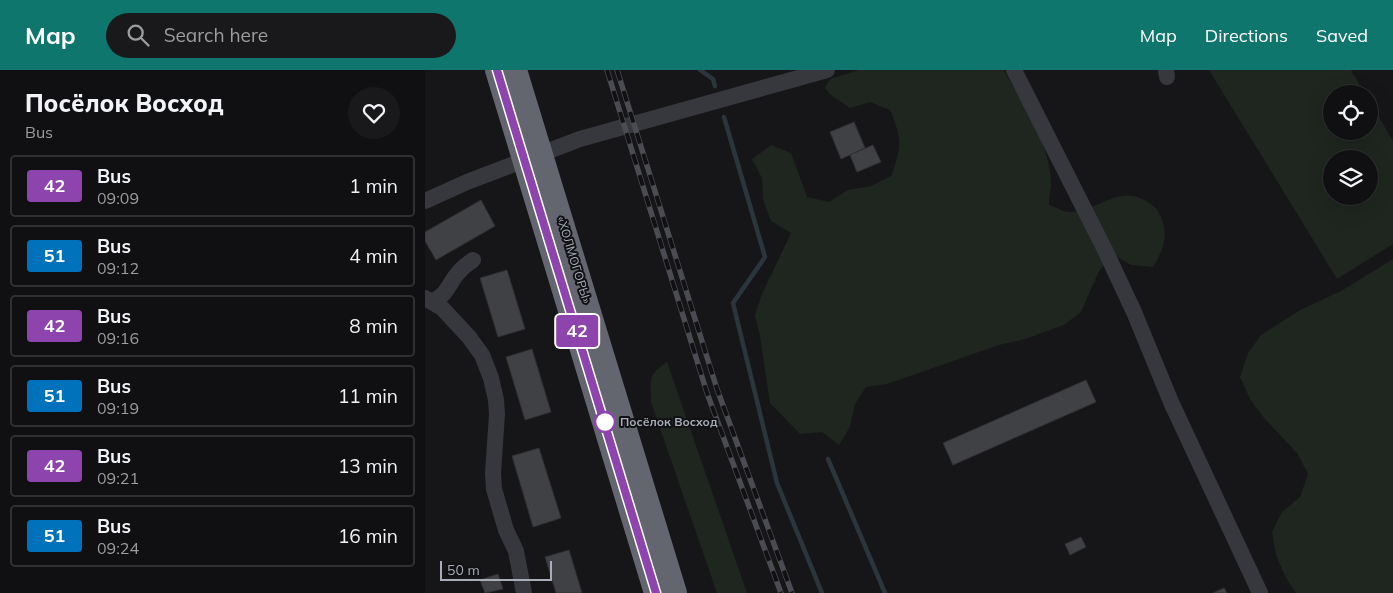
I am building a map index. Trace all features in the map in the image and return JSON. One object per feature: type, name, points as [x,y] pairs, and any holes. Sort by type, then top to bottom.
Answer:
[{"type":"highway","name":"«ХОЛМОГОРЫ»","points":[[497,70],[533,157],[675,593]]},
{"type":"highway","name":"«ХОЛМОГОРЫ»","points":[[515,70],[533,157],[656,593]]},
{"type":"street","points":[[425,201],[467,182],[612,130],[777,77],[827,70]]},
{"type":"street","points":[[1014,70],[1105,250],[1134,312],[1171,402],[1260,593]]},
{"type":"street","points":[[428,300],[438,299],[443,295],[456,275],[473,260]]},
{"type":"street","points":[[428,300],[442,308],[469,337],[482,355],[491,378],[497,414],[493,473],[494,490],[506,530],[516,551],[524,593]]},
{"type":"shaded area","points":[[859,70],[1004,70],[1035,126],[1047,156],[1051,186],[1049,205],[1070,212],[1080,211],[1117,197],[1126,195],[1136,197],[1157,209],[1165,231],[1165,237],[1160,255],[1153,267],[1131,265],[1113,254],[1099,271],[1081,312],[1064,325],[1022,340],[999,345],[887,384],[866,387],[855,404],[850,427],[839,445],[822,432],[800,434],[770,403],[755,315],[762,294],[791,233],[771,221],[763,200],[762,178],[752,159],[771,145],[791,153],[807,197],[829,202],[848,190],[871,186],[891,176],[899,150],[899,143],[897,128],[890,110],[870,102],[850,108],[831,95],[825,88],[830,79]]},
{"type":"shaded area","points":[[1209,70],[1351,70],[1360,85],[1323,85],[1323,140],[1378,140],[1378,115],[1393,141],[1393,244],[1337,279]]},
{"type":"shaded area","points":[[1393,259],[1393,593],[1296,593],[1286,578],[1276,555],[1272,532],[1282,512],[1300,497],[1308,474],[1297,453],[1264,418],[1250,399],[1240,377],[1248,353],[1261,335],[1300,310],[1341,291]]},
{"type":"shaded area","points":[[667,362],[747,593],[717,593],[651,402],[651,379],[656,371]]},
{"type":"building","points":[[854,122],[865,148],[841,159],[830,132]]},
{"type":"building","points":[[873,145],[881,162],[857,172],[850,155]]},
{"type":"building","points":[[481,200],[495,226],[436,260],[425,241],[425,232]]},
{"type":"building","points":[[507,270],[525,329],[498,337],[480,278]]},
{"type":"building","points":[[532,349],[551,412],[525,420],[506,357]]},
{"type":"building","points":[[1086,380],[1096,402],[953,465],[943,443]]},
{"type":"building","points":[[539,448],[561,518],[533,527],[512,456]]},
{"type":"building","points":[[1081,537],[1086,547],[1070,555],[1065,544]]},
{"type":"building","points":[[569,550],[582,593],[556,593],[545,557]]},
{"type":"building","points":[[498,574],[503,589],[485,593],[480,580]]},
{"type":"building","points":[[1224,588],[1227,593],[1213,593]]},
{"type":"waterway","points":[[700,70],[713,79],[715,86]]},
{"type":"waterway","points":[[724,117],[765,257],[733,303],[777,483],[822,593]]},
{"type":"waterway","points":[[828,459],[885,593]]},
{"type":"railway","points":[[607,70],[707,393],[781,593]]},
{"type":"railway","points":[[617,70],[717,389],[792,593]]},
{"type":"bus line","name":"42","points":[[497,70],[656,593]]},
{"type":"place","name":"Посёлок Восход","points":[[605,422]]}]
